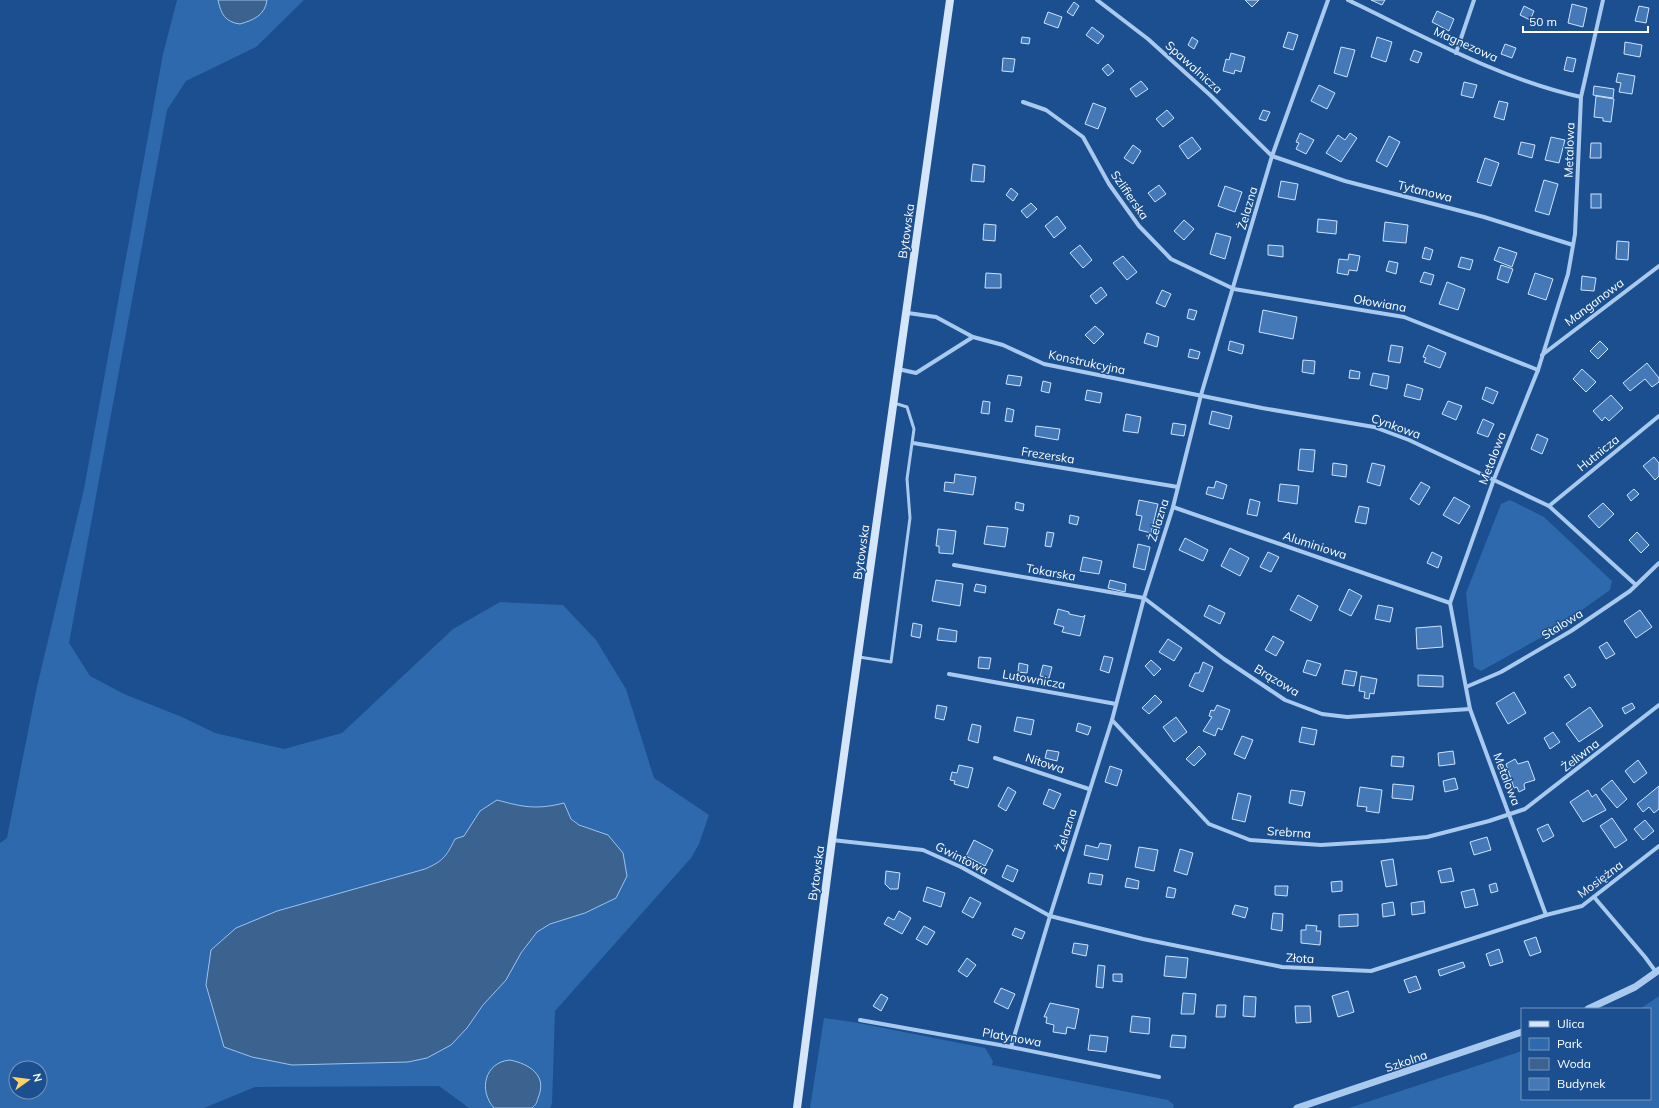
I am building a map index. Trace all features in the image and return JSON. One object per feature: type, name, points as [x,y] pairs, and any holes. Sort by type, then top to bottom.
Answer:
[{"type":"main road","name":"Bytowska","points":[[797,1108],[832,840],[859,657],[898,369],[908,313],[950,0]]},
{"type":"street","name":"Spawalnicza","points":[[1097,0],[1153,44],[1210,95],[1272,156]]},
{"type":"street","name":"Żelazna","points":[[1012,1047],[1050,916],[1112,720],[1144,598],[1173,507],[1201,395],[1234,289],[1272,156],[1328,0]]},
{"type":"street","name":"Magnezowa","points":[[1348,0],[1456,53],[1552,91],[1581,97]]},
{"type":"street","points":[[1456,53],[1474,0]]},
{"type":"street","name":"Metalowa","points":[[1546,915],[1470,709],[1450,603],[1494,479],[1538,370],[1568,274],[1573,245],[1581,97],[1603,0]]},
{"type":"street","name":"Szlifierska","points":[[1023,102],[1046,110],[1083,137],[1108,184],[1134,220],[1171,259],[1234,289]]},
{"type":"street","name":"Tytanowa","points":[[1272,156],[1345,181],[1484,217],[1573,245]]},
{"type":"street","name":"Manganowa","points":[[1542,355],[1659,266]]},
{"type":"street","name":"Ołowiana","points":[[1234,289],[1404,317],[1538,370]]},
{"type":"street","name":"Konstrukcyjna","points":[[908,313],[936,318],[972,337],[1003,345],[1044,364],[1201,395]]},
{"type":"street","points":[[898,369],[916,373],[972,337]]},
{"type":"street","name":"Cynkowa","points":[[1201,395],[1262,408],[1374,427],[1409,440],[1549,506],[1636,585]]},
{"type":"street","name":"Hutnicza","points":[[1549,506],[1659,416]]},
{"type":"street","name":"Frezerska","points":[[913,443],[1178,487]]},
{"type":"street","name":"Aluminiowa","points":[[1173,507],[1450,603]]},
{"type":"street","name":"Stalowa","points":[[1466,687],[1501,672],[1571,631],[1630,591],[1659,563]]},
{"type":"street","name":"Tokarska","points":[[954,565],[1144,598]]},
{"type":"street","name":"Brązowa","points":[[1144,598],[1224,659],[1285,700],[1322,714],[1347,717],[1470,709]]},
{"type":"street","name":"Lutownicza","points":[[949,674],[1116,704]]},
{"type":"street","name":"Żeliwna","points":[[1510,814],[1526,809],[1659,705]]},
{"type":"street","name":"Srebrna","points":[[1112,720],[1209,824],[1250,840],[1321,845],[1385,841],[1427,836],[1489,821],[1510,814]]},
{"type":"street","name":"Nitowa","points":[[995,758],[1090,789]]},
{"type":"street","name":"Gwintowa","points":[[832,840],[923,850],[961,867],[1050,916]]},
{"type":"street","name":"Mosiężna","points":[[1546,915],[1582,906],[1659,846]]},
{"type":"street","points":[[1590,1008],[1635,987],[1657,971],[1594,897]]},
{"type":"street","name":"Złota","points":[[1050,916],[1143,939],[1282,967],[1371,971],[1546,915]]},
{"type":"street","name":"Platynowa","points":[[860,1020],[1012,1047],[1159,1077]]},
{"type":"street","name":"Szkolna","points":[[1297,1108],[1521,1032]]},
{"type":"lane","points":[[859,657],[891,662],[910,518],[907,479],[914,429],[912,417],[907,407],[894,403]]},
{"type":"green space","points":[[177,0],[218,0],[221,12],[240,24],[258,16],[264,9],[267,0],[304,0],[256,47],[186,81],[167,110],[69,643],[90,676],[124,694],[182,717],[215,733],[284,749],[342,733],[453,629],[500,602],[563,605],[596,640],[626,689],[654,778],[709,815],[699,844],[691,858],[555,1011],[552,1104],[550,1108],[532,1108],[535,1106],[486,1081],[487,1096],[494,1108],[469,1108],[439,1086],[255,1087],[204,1108],[0,1108],[0,843],[7,838],[36,691],[84,489],[163,54]],"holes":[[[497,800],[537,807],[564,803],[571,819],[579,825],[608,835],[623,853],[627,876],[616,898],[585,913],[550,924],[537,932],[467,1028],[427,1058],[408,1062],[292,1065],[252,1057],[224,1047],[211,950],[237,928],[277,911],[425,869],[440,861],[449,850],[455,839],[464,836],[480,811]]]},
{"type":"green space","points":[[1510,500],[1544,517],[1612,581],[1610,590],[1551,632],[1481,671],[1474,667],[1466,593],[1501,504]]},
{"type":"green space","points":[[1659,996],[1659,1108],[1349,1108],[1521,1051],[1521,1100],[1651,1100],[1651,1008],[1641,1008]]},
{"type":"green space","points":[[824,1018],[853,1022],[985,1048],[993,1061],[992,1065],[1168,1100],[1174,1105],[1173,1108],[810,1108]]},
{"type":"water","points":[[218,0],[267,0],[264,10],[258,16],[250,21],[240,24],[227,19],[224,16]]},
{"type":"water","points":[[497,800],[530,807],[564,803],[571,819],[579,825],[608,835],[623,853],[627,876],[616,898],[585,913],[550,924],[537,932],[521,953],[506,980],[483,1005],[467,1028],[451,1045],[427,1058],[408,1062],[292,1065],[252,1057],[224,1047],[206,985],[211,950],[236,928],[277,911],[431,866],[443,858],[455,839],[464,836],[480,811]]},
{"type":"water","points":[[510,1060],[524,1064],[539,1077],[541,1083],[540,1090],[537,1102],[532,1108],[494,1108],[489,1101],[485,1085],[490,1071],[501,1062]]},
{"type":"building","points":[[1245,0],[1259,0],[1252,7]]},
{"type":"building","points":[[1371,0],[1385,0],[1382,5]]},
{"type":"building","points":[[1074,2],[1079,6],[1073,16],[1067,12]]},
{"type":"building","points":[[1572,4],[1587,8],[1583,27],[1568,23]]},
{"type":"building","points":[[1524,6],[1534,11],[1530,20],[1520,15]]},
{"type":"building","points":[[1639,6],[1649,8],[1646,23],[1635,21]]},
{"type":"building","points":[[1437,11],[1454,19],[1449,31],[1432,22]]},
{"type":"building","points":[[1048,12],[1062,17],[1058,28],[1044,23]]},
{"type":"building","points":[[1092,27],[1104,36],[1098,44],[1086,35]]},
{"type":"building","points":[[1288,32],[1298,35],[1293,50],[1283,47]]},
{"type":"building","points":[[1022,37],[1030,38],[1029,44],[1021,43]]},
{"type":"building","points":[[1192,37],[1198,41],[1194,49],[1188,45]]},
{"type":"building","points":[[1377,37],[1392,42],[1386,62],[1371,57]]},
{"type":"building","points":[[1625,42],[1642,45],[1640,57],[1624,54]]},
{"type":"building","points":[[1505,44],[1516,48],[1512,58],[1501,54]]},
{"type":"building","points":[[1341,47],[1355,50],[1347,77],[1334,73]]},
{"type":"building","points":[[1414,50],[1422,53],[1418,63],[1410,60]]},
{"type":"building","points":[[1231,53],[1245,57],[1241,72],[1235,70],[1234,74],[1223,71],[1226,59],[1229,60]]},
{"type":"building","points":[[1567,57],[1576,59],[1573,72],[1564,70]]},
{"type":"building","points":[[1003,58],[1015,59],[1013,72],[1002,71]]},
{"type":"building","points":[[1108,64],[1114,71],[1108,76],[1102,69]]},
{"type":"building","points":[[1618,73],[1635,76],[1632,94],[1619,92],[1621,83],[1616,82]]},
{"type":"building","points":[[1141,81],[1148,89],[1136,97],[1130,89]]},
{"type":"building","points":[[1464,82],[1477,85],[1473,98],[1461,95]]},
{"type":"building","points":[[1319,85],[1335,93],[1327,109],[1311,101]]},
{"type":"building","points":[[1594,86],[1614,89],[1613,98],[1593,95]]},
{"type":"building","points":[[1596,96],[1614,99],[1611,122],[1603,121],[1603,118],[1594,117]]},
{"type":"building","points":[[1499,101],[1508,103],[1504,120],[1494,117]]},
{"type":"building","points":[[1093,103],[1106,108],[1098,129],[1085,124]]},
{"type":"building","points":[[1167,110],[1174,118],[1163,127],[1156,119]]},
{"type":"building","points":[[1263,110],[1270,112],[1266,121],[1259,119]]},
{"type":"building","points":[[1300,133],[1314,140],[1306,154],[1296,149],[1299,143],[1296,142]]},
{"type":"building","points":[[1350,133],[1357,138],[1341,162],[1326,153],[1338,135],[1345,140]]},
{"type":"building","points":[[1389,136],[1400,142],[1387,167],[1376,161]]},
{"type":"building","points":[[1192,137],[1201,149],[1188,159],[1179,146]]},
{"type":"building","points":[[1551,137],[1565,140],[1559,163],[1545,160]]},
{"type":"building","points":[[1521,142],[1535,145],[1532,158],[1518,154]]},
{"type":"building","points":[[1591,143],[1601,143],[1601,158],[1590,158]]},
{"type":"building","points":[[1133,145],[1141,151],[1133,164],[1124,158]]},
{"type":"building","points":[[1485,158],[1499,163],[1491,186],[1477,182]]},
{"type":"building","points":[[973,164],[985,166],[984,182],[971,181]]},
{"type":"building","points":[[1544,180],[1558,184],[1549,215],[1535,211]]},
{"type":"building","points":[[1281,181],[1298,184],[1295,200],[1278,197]]},
{"type":"building","points":[[1159,185],[1166,194],[1155,202],[1148,193]]},
{"type":"building","points":[[1225,186],[1242,192],[1235,212],[1218,206]]},
{"type":"building","points":[[1011,188],[1018,194],[1013,201],[1006,195]]},
{"type":"building","points":[[1591,194],[1601,194],[1601,208],[1591,208]]},
{"type":"building","points":[[1031,203],[1037,209],[1027,218],[1021,211]]},
{"type":"building","points":[[1057,216],[1066,228],[1054,238],[1045,226]]},
{"type":"building","points":[[1318,219],[1337,221],[1336,234],[1317,232]]},
{"type":"building","points":[[1184,220],[1194,229],[1184,240],[1174,231]]},
{"type":"building","points":[[1385,222],[1408,225],[1406,243],[1383,241]]},
{"type":"building","points":[[984,224],[996,225],[995,241],[983,240]]},
{"type":"building","points":[[1216,233],[1231,237],[1225,259],[1210,254]]},
{"type":"building","points":[[1617,241],[1629,242],[1628,260],[1616,259]]},
{"type":"building","points":[[1080,245],[1092,260],[1083,268],[1070,253]]},
{"type":"building","points":[[1268,245],[1283,246],[1283,257],[1268,255]]},
{"type":"building","points":[[1425,247],[1433,250],[1430,260],[1422,258]]},
{"type":"building","points":[[1499,247],[1517,253],[1512,267],[1494,260]]},
{"type":"building","points":[[1349,254],[1360,256],[1357,271],[1349,270],[1348,275],[1337,273],[1339,259],[1348,260]]},
{"type":"building","points":[[1123,256],[1137,272],[1127,280],[1113,263]]},
{"type":"building","points":[[1461,257],[1473,260],[1470,270],[1458,267]]},
{"type":"building","points":[[1389,261],[1398,263],[1396,274],[1386,271]]},
{"type":"building","points":[[1501,265],[1513,269],[1508,283],[1497,279]]},
{"type":"building","points":[[1424,272],[1434,275],[1431,285],[1420,282]]},
{"type":"building","points":[[986,273],[1001,274],[1001,288],[985,288]]},
{"type":"building","points":[[1535,273],[1553,279],[1546,300],[1528,294]]},
{"type":"building","points":[[1582,276],[1596,278],[1594,291],[1581,290]]},
{"type":"building","points":[[1447,282],[1465,289],[1458,310],[1439,304]]},
{"type":"building","points":[[1101,287],[1107,295],[1096,304],[1090,296]]},
{"type":"building","points":[[1162,290],[1171,294],[1165,307],[1156,303]]},
{"type":"building","points":[[1189,309],[1197,311],[1194,320],[1187,318]]},
{"type":"building","points":[[1263,310],[1297,317],[1293,339],[1259,332]]},
{"type":"building","points":[[1095,326],[1104,334],[1094,344],[1085,335]]},
{"type":"building","points":[[1147,333],[1159,337],[1157,347],[1144,343]]},
{"type":"building","points":[[1230,341],[1244,345],[1242,354],[1228,350]]},
{"type":"building","points":[[1600,341],[1608,349],[1598,359],[1590,351]]},
{"type":"building","points":[[1391,345],[1403,347],[1400,363],[1388,361]]},
{"type":"building","points":[[1428,345],[1446,353],[1440,368],[1424,362],[1426,358],[1423,357]]},
{"type":"building","points":[[1190,349],[1200,352],[1198,359],[1188,357]]},
{"type":"building","points":[[1303,360],[1315,361],[1314,374],[1302,372]]},
{"type":"building","points":[[1647,363],[1659,378],[1659,382],[1652,387],[1645,379],[1630,391],[1623,383]]},
{"type":"building","points":[[1582,369],[1596,382],[1586,392],[1573,379]]},
{"type":"building","points":[[1350,370],[1360,372],[1359,379],[1349,378]]},
{"type":"building","points":[[1373,373],[1389,376],[1387,389],[1370,385]]},
{"type":"building","points":[[1008,375],[1022,377],[1020,386],[1006,384]]},
{"type":"building","points":[[1043,381],[1051,383],[1049,393],[1041,391]]},
{"type":"building","points":[[1407,384],[1423,389],[1420,400],[1404,396]]},
{"type":"building","points":[[1486,387],[1498,392],[1493,404],[1482,399]]},
{"type":"building","points":[[1087,390],[1102,393],[1100,403],[1085,400]]},
{"type":"building","points":[[1611,395],[1623,408],[1609,421],[1605,417],[1602,421],[1593,411]]},
{"type":"building","points":[[983,401],[990,402],[989,414],[981,413]]},
{"type":"building","points":[[1448,401],[1462,406],[1456,420],[1442,414]]},
{"type":"building","points":[[1007,408],[1014,410],[1012,422],[1005,421]]},
{"type":"building","points":[[1212,411],[1232,416],[1229,429],[1209,424]]},
{"type":"building","points":[[1126,414],[1141,417],[1138,433],[1123,431]]},
{"type":"building","points":[[1483,419],[1494,424],[1488,437],[1477,433]]},
{"type":"building","points":[[1173,423],[1186,425],[1184,436],[1171,434]]},
{"type":"building","points":[[1036,426],[1060,429],[1058,440],[1035,436]]},
{"type":"building","points":[[1537,434],[1548,439],[1542,454],[1531,449]]},
{"type":"building","points":[[1300,449],[1315,450],[1313,472],[1298,470]]},
{"type":"building","points":[[1654,457],[1659,463],[1659,476],[1655,480],[1643,466]]},
{"type":"building","points":[[1333,463],[1347,465],[1346,477],[1332,475]]},
{"type":"building","points":[[1372,463],[1385,466],[1380,486],[1367,482]]},
{"type":"building","points":[[955,474],[976,477],[973,495],[944,491],[945,482],[954,483]]},
{"type":"building","points":[[1216,481],[1227,485],[1223,499],[1206,494],[1208,487],[1214,488]]},
{"type":"building","points":[[1421,482],[1430,487],[1419,505],[1410,499]]},
{"type":"building","points":[[1280,484],[1299,486],[1297,504],[1278,501]]},
{"type":"building","points":[[1634,489],[1639,494],[1631,501],[1627,495]]},
{"type":"building","points":[[1454,497],[1470,506],[1459,524],[1443,515]]},
{"type":"building","points":[[1250,499],[1260,502],[1257,516],[1247,514]]},
{"type":"building","points":[[1139,500],[1158,504],[1151,533],[1139,530],[1142,516],[1136,515]]},
{"type":"building","points":[[1016,502],[1024,504],[1023,511],[1015,509]]},
{"type":"building","points":[[1603,503],[1614,514],[1599,528],[1588,516]]},
{"type":"building","points":[[1359,506],[1369,508],[1366,524],[1355,522]]},
{"type":"building","points":[[1070,515],[1079,517],[1077,525],[1069,523]]},
{"type":"building","points":[[987,526],[1008,528],[1005,547],[984,544]]},
{"type":"building","points":[[938,529],[956,531],[953,554],[939,553],[939,546],[936,546]]},
{"type":"building","points":[[1047,532],[1054,533],[1051,547],[1045,546]]},
{"type":"building","points":[[1637,532],[1649,545],[1641,553],[1629,540]]},
{"type":"building","points":[[1185,538],[1208,550],[1203,561],[1179,550]]},
{"type":"building","points":[[1138,544],[1150,547],[1145,570],[1133,567]]},
{"type":"building","points":[[1230,548],[1249,558],[1240,576],[1221,566]]},
{"type":"building","points":[[1268,552],[1279,557],[1271,572],[1260,567]]},
{"type":"building","points":[[1432,552],[1442,557],[1438,568],[1427,563]]},
{"type":"building","points":[[1083,557],[1102,561],[1099,574],[1080,571]]},
{"type":"building","points":[[936,580],[963,584],[960,606],[932,601]]},
{"type":"building","points":[[1110,580],[1126,584],[1125,592],[1108,588]]},
{"type":"building","points":[[976,584],[986,586],[985,593],[974,591]]},
{"type":"building","points":[[1349,589],[1362,596],[1351,616],[1339,610]]},
{"type":"building","points":[[1298,595],[1318,606],[1311,621],[1290,610]]},
{"type":"building","points":[[1209,605],[1225,613],[1220,624],[1204,616]]},
{"type":"building","points":[[1378,605],[1393,608],[1390,622],[1375,619]]},
{"type":"building","points":[[1058,609],[1069,612],[1069,614],[1083,617],[1085,615],[1080,636],[1062,632],[1064,627],[1054,624]]},
{"type":"building","points":[[1640,610],[1652,627],[1636,638],[1624,621]]},
{"type":"building","points":[[913,623],[922,625],[920,638],[911,636]]},
{"type":"building","points":[[1441,626],[1443,647],[1417,649],[1416,628]]},
{"type":"building","points":[[939,628],[957,631],[956,642],[937,640]]},
{"type":"building","points":[[1273,636],[1284,642],[1276,656],[1265,650]]},
{"type":"building","points":[[1168,639],[1182,648],[1174,661],[1159,652]]},
{"type":"building","points":[[1607,642],[1615,654],[1606,659],[1599,647]]},
{"type":"building","points":[[1104,656],[1113,658],[1109,673],[1100,670]]},
{"type":"building","points":[[979,657],[991,658],[989,669],[978,668]]},
{"type":"building","points":[[1151,660],[1161,669],[1154,676],[1145,666]]},
{"type":"building","points":[[1307,660],[1321,664],[1316,676],[1303,672]]},
{"type":"building","points":[[1203,662],[1213,667],[1203,692],[1189,686],[1195,673],[1199,673]]},
{"type":"building","points":[[1019,663],[1028,665],[1027,673],[1018,672]]},
{"type":"building","points":[[1043,665],[1052,667],[1049,678],[1040,676]]},
{"type":"building","points":[[1345,670],[1357,672],[1354,686],[1342,684]]},
{"type":"building","points":[[1569,674],[1576,685],[1572,688],[1564,677]]},
{"type":"building","points":[[1418,675],[1443,676],[1443,687],[1418,686]]},
{"type":"building","points":[[1361,676],[1377,679],[1374,694],[1370,693],[1369,699],[1364,698],[1365,692],[1359,691]]},
{"type":"building","points":[[1514,692],[1526,713],[1508,724],[1496,703]]},
{"type":"building","points":[[1155,695],[1162,702],[1149,714],[1142,708]]},
{"type":"building","points":[[1632,703],[1635,708],[1625,714],[1622,708]]},
{"type":"building","points":[[937,705],[947,707],[944,720],[935,718]]},
{"type":"building","points":[[1217,705],[1230,710],[1222,730],[1218,728],[1215,736],[1203,731],[1212,717],[1209,716],[1211,710],[1214,711]]},
{"type":"building","points":[[1590,707],[1603,726],[1579,742],[1566,724]]},
{"type":"building","points":[[1017,717],[1034,720],[1031,735],[1014,731]]},
{"type":"building","points":[[1176,717],[1187,732],[1174,742],[1163,727]]},
{"type":"building","points":[[1078,723],[1091,727],[1088,735],[1076,731]]},
{"type":"building","points":[[972,724],[981,726],[978,743],[968,740]]},
{"type":"building","points":[[1302,727],[1317,730],[1314,745],[1299,742]]},
{"type":"building","points":[[1553,732],[1560,742],[1550,749],[1544,738]]},
{"type":"building","points":[[1242,736],[1253,740],[1245,759],[1234,754]]},
{"type":"building","points":[[1199,746],[1206,754],[1194,766],[1186,759]]},
{"type":"building","points":[[1047,750],[1059,752],[1057,761],[1045,758]]},
{"type":"building","points":[[1453,751],[1455,764],[1439,766],[1438,753]]},
{"type":"building","points":[[1392,756],[1404,757],[1403,767],[1391,766]]},
{"type":"building","points":[[1515,759],[1518,764],[1528,761],[1535,780],[1525,783],[1525,789],[1519,792],[1517,787],[1514,788],[1506,764]]},
{"type":"building","points":[[1638,760],[1647,773],[1634,783],[1625,771]]},
{"type":"building","points":[[959,765],[973,768],[968,788],[954,784],[955,781],[950,780],[952,772],[957,773]]},
{"type":"building","points":[[1110,766],[1122,770],[1117,786],[1105,782]]},
{"type":"building","points":[[1455,778],[1458,789],[1445,792],[1443,781]]},
{"type":"building","points":[[1612,780],[1627,799],[1617,808],[1601,789]]},
{"type":"building","points":[[1393,784],[1414,786],[1412,800],[1392,798]]},
{"type":"building","points":[[1659,786],[1659,809],[1654,813],[1649,807],[1643,812],[1637,804]]},
{"type":"building","points":[[1008,787],[1016,792],[1006,811],[998,806]]},
{"type":"building","points":[[1360,787],[1382,790],[1379,813],[1366,811],[1367,807],[1357,806]]},
{"type":"building","points":[[1049,789],[1061,794],[1054,809],[1043,804]]},
{"type":"building","points":[[1291,790],[1305,792],[1302,806],[1289,803]]},
{"type":"building","points":[[1588,790],[1592,797],[1596,794],[1606,810],[1583,822],[1570,802]]},
{"type":"building","points":[[1238,793],[1251,796],[1245,822],[1232,819]]},
{"type":"building","points":[[1612,818],[1627,840],[1615,848],[1600,826]]},
{"type":"building","points":[[1645,820],[1654,831],[1643,840],[1634,829]]},
{"type":"building","points":[[1548,824],[1554,836],[1543,842],[1537,829]]},
{"type":"building","points":[[1487,837],[1491,850],[1474,855],[1470,842]]},
{"type":"building","points":[[974,840],[993,850],[985,866],[966,856]]},
{"type":"building","points":[[1100,843],[1111,845],[1108,860],[1084,855],[1086,845],[1098,848]]},
{"type":"building","points":[[1139,847],[1158,850],[1154,871],[1135,867]]},
{"type":"building","points":[[1180,849],[1193,853],[1187,875],[1174,871]]},
{"type":"building","points":[[1393,859],[1397,885],[1386,887],[1381,861]]},
{"type":"building","points":[[1007,865],[1018,870],[1013,882],[1002,877]]},
{"type":"building","points":[[1451,868],[1454,881],[1441,883],[1438,871]]},
{"type":"building","points":[[886,871],[900,873],[898,889],[890,889],[885,884]]},
{"type":"building","points":[[1090,873],[1103,875],[1101,885],[1088,883]]},
{"type":"building","points":[[1127,878],[1139,881],[1138,889],[1125,887]]},
{"type":"building","points":[[1342,881],[1342,891],[1332,892],[1331,882]]},
{"type":"building","points":[[1496,883],[1498,891],[1491,893],[1489,885]]},
{"type":"building","points":[[1275,886],[1288,886],[1287,896],[1275,895]]},
{"type":"building","points":[[927,887],[945,893],[941,907],[923,901]]},
{"type":"building","points":[[1168,887],[1176,889],[1174,898],[1166,897]]},
{"type":"building","points":[[1474,889],[1478,905],[1465,908],[1461,892]]},
{"type":"building","points":[[970,897],[981,903],[973,918],[962,912]]},
{"type":"building","points":[[1424,901],[1425,913],[1412,915],[1411,903]]},
{"type":"building","points":[[1393,902],[1395,915],[1383,917],[1382,904]]},
{"type":"building","points":[[1235,905],[1248,908],[1245,918],[1232,914]]},
{"type":"building","points":[[899,911],[911,918],[902,934],[884,924],[888,917],[894,920]]},
{"type":"building","points":[[1273,913],[1283,914],[1282,931],[1271,929]]},
{"type":"building","points":[[1358,914],[1358,926],[1339,927],[1339,915]]},
{"type":"building","points":[[1306,925],[1317,926],[1316,931],[1321,931],[1320,945],[1301,943],[1301,930],[1306,930]]},
{"type":"building","points":[[924,926],[935,932],[927,945],[916,939]]},
{"type":"building","points":[[1015,928],[1025,932],[1022,939],[1012,935]]},
{"type":"building","points":[[1536,937],[1541,952],[1530,956],[1524,941]]},
{"type":"building","points":[[1074,943],[1088,945],[1086,956],[1072,953]]},
{"type":"building","points":[[1499,949],[1503,962],[1490,966],[1486,954]]},
{"type":"building","points":[[1166,956],[1188,958],[1186,978],[1164,976]]},
{"type":"building","points":[[967,958],[976,965],[967,977],[958,971]]},
{"type":"building","points":[[1463,962],[1465,967],[1440,976],[1438,970]]},
{"type":"building","points":[[1098,965],[1105,966],[1103,988],[1096,987]]},
{"type":"building","points":[[1113,974],[1122,974],[1122,982],[1113,981]]},
{"type":"building","points":[[1416,976],[1421,989],[1409,993],[1404,980]]},
{"type":"building","points":[[1001,988],[1015,994],[1008,1009],[994,1002]]},
{"type":"building","points":[[1348,991],[1354,1012],[1338,1017],[1332,996]]},
{"type":"building","points":[[1183,993],[1196,994],[1194,1014],[1181,1014]]},
{"type":"building","points":[[881,994],[888,998],[881,1011],[873,1006]]},
{"type":"building","points":[[1244,996],[1256,997],[1255,1017],[1243,1016]]},
{"type":"building","points":[[1050,1003],[1079,1009],[1075,1029],[1067,1027],[1066,1034],[1053,1032],[1054,1025],[1046,1023],[1047,1017],[1044,1017]]},
{"type":"building","points":[[1217,1005],[1226,1005],[1225,1017],[1216,1017]]},
{"type":"building","points":[[1295,1006],[1310,1006],[1311,1022],[1296,1023]]},
{"type":"building","points":[[1132,1016],[1150,1018],[1149,1034],[1130,1032]]},
{"type":"building","points":[[1090,1035],[1108,1037],[1106,1052],[1088,1050]]},
{"type":"building","points":[[1172,1035],[1186,1036],[1185,1048],[1170,1047]]}]
